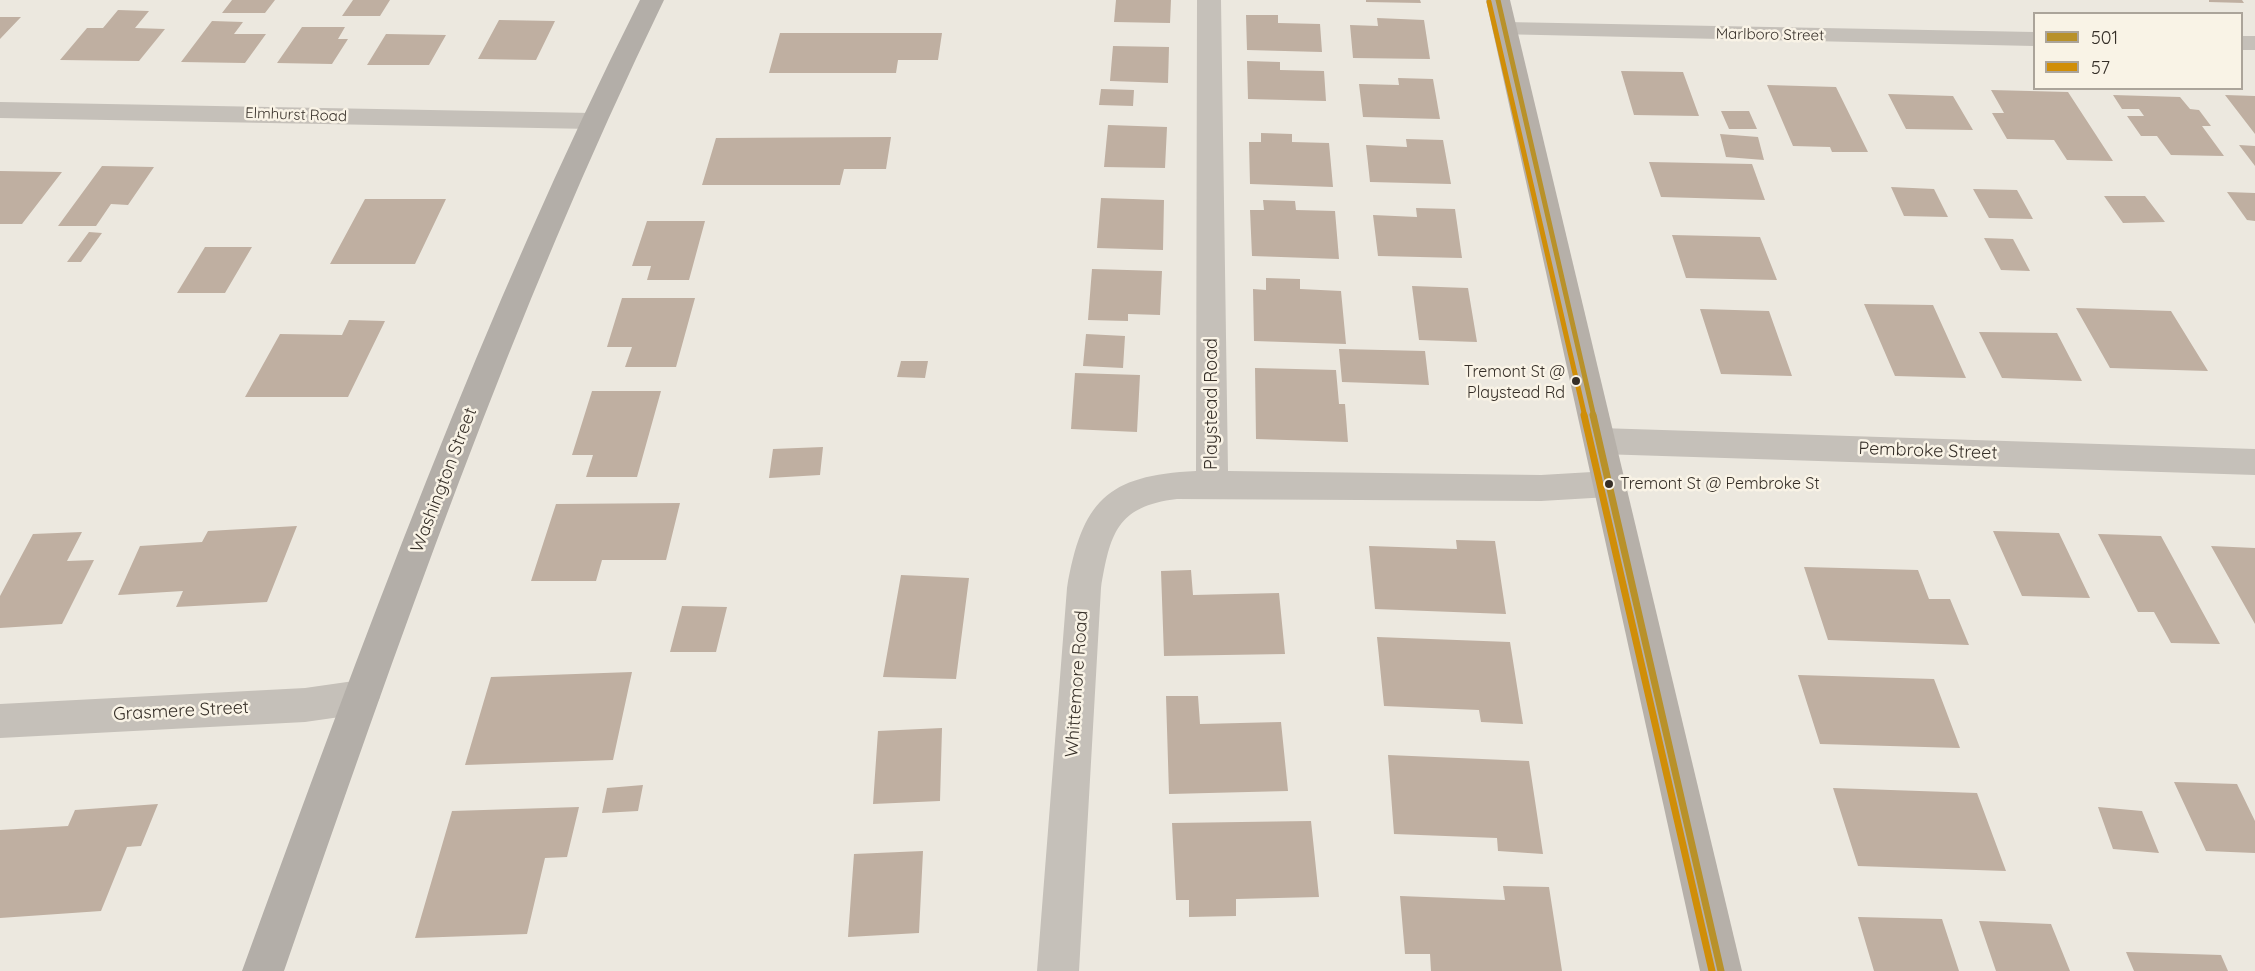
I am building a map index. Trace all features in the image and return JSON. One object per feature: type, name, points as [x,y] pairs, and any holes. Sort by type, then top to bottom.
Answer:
[{"type":"main road","name":"Washington Street","points":[[263,971],[361,697],[487,367],[592,121],[652,0]]},
{"type":"main road","points":[[1502,14],[1721,971]]},
{"type":"street","name":"Playstead Road","points":[[1209,0],[1212,484],[1541,488],[1610,484]]},
{"type":"street","name":"Marlboro Street","points":[[1502,14],[2033,39]]},
{"type":"street","name":"Elmhurst Road","points":[[0,110],[592,121]]},
{"type":"street","name":"Pembroke Street","points":[[1600,441],[2255,462]]},
{"type":"street","name":"Whittemore Road","points":[[1058,971],[1084,588],[1095,535],[1123,498],[1161,486],[1212,484]]},
{"type":"street","name":"Grasmere Street","points":[[0,721],[305,705],[361,697]]},
{"type":"building","points":[[232,0],[275,0],[265,13],[222,13]]},
{"type":"building","points":[[353,0],[390,0],[380,16],[342,16]]},
{"type":"building","points":[[1116,0],[1171,0],[1170,23],[1114,22]]},
{"type":"building","points":[[1366,0],[1420,0],[1421,3],[1366,2]]},
{"type":"building","points":[[2209,0],[2242,0],[2244,3],[2209,2]]},
{"type":"building","points":[[118,10],[149,11],[135,28],[165,29],[139,61],[60,60],[87,28],[103,28]]},
{"type":"building","points":[[1246,15],[1278,15],[1278,23],[1320,24],[1322,52],[1247,50]]},
{"type":"building","points":[[0,17],[21,17],[0,39]]},
{"type":"building","points":[[1377,18],[1424,20],[1430,59],[1353,58],[1350,25],[1378,26]]},
{"type":"building","points":[[499,20],[555,21],[536,60],[478,59]]},
{"type":"building","points":[[212,21],[243,22],[234,34],[266,34],[245,63],[181,62]]},
{"type":"building","points":[[302,27],[345,27],[338,39],[348,39],[332,64],[277,63]]},
{"type":"building","points":[[780,33],[942,33],[938,60],[898,60],[896,73],[769,73]]},
{"type":"building","points":[[386,34],[446,35],[429,65],[367,65]]},
{"type":"building","points":[[1113,46],[1169,47],[1168,83],[1110,81]]},
{"type":"building","points":[[1247,61],[1280,62],[1280,70],[1324,71],[1326,101],[1248,99]]},
{"type":"building","points":[[1621,71],[1683,72],[1699,116],[1634,115]]},
{"type":"building","points":[[1398,78],[1433,79],[1440,119],[1363,117],[1359,84],[1399,85]]},
{"type":"building","points":[[1767,85],[1836,87],[1868,152],[1832,152],[1830,147],[1793,146]]},
{"type":"building","points":[[1101,89],[1134,90],[1133,106],[1099,105]]},
{"type":"building","points":[[1991,90],[2068,92],[2113,161],[2067,160],[2054,140],[2007,139],[1992,113],[2004,113]]},
{"type":"building","points":[[1888,94],[1953,96],[1973,130],[1906,129]]},
{"type":"building","points":[[2113,95],[2180,97],[2190,109],[2199,110],[2211,126],[2202,126],[2224,156],[2171,155],[2157,136],[2141,136],[2127,116],[2144,116],[2139,109],[2122,109]]},
{"type":"building","points":[[2225,95],[2255,96],[2255,134]]},
{"type":"building","points":[[1721,111],[1749,111],[1757,129],[1729,129]]},
{"type":"building","points":[[1108,125],[1167,127],[1165,168],[1104,167]]},
{"type":"building","points":[[1261,133],[1292,134],[1292,142],[1329,143],[1333,187],[1250,184],[1249,142],[1261,142]]},
{"type":"building","points":[[1720,134],[1758,137],[1764,160],[1726,157]]},
{"type":"building","points":[[891,137],[886,169],[844,169],[840,185],[702,185],[716,138]]},
{"type":"building","points":[[1406,139],[1443,140],[1451,184],[1370,182],[1366,145],[1407,147]]},
{"type":"building","points":[[2239,145],[2255,146],[2255,166]]},
{"type":"building","points":[[1649,162],[1752,164],[1765,200],[1661,197]]},
{"type":"building","points":[[102,166],[154,167],[128,205],[111,204],[96,226],[58,226]]},
{"type":"building","points":[[0,171],[62,172],[22,224],[0,224]]},
{"type":"building","points":[[1891,187],[1934,189],[1948,217],[1904,216]]},
{"type":"building","points":[[1973,189],[2017,190],[2033,219],[1989,218]]},
{"type":"building","points":[[2227,192],[2255,193],[2255,221],[2247,220]]},
{"type":"building","points":[[2104,196],[2145,196],[2165,222],[2123,223]]},
{"type":"building","points":[[1101,198],[1164,200],[1163,250],[1097,248]]},
{"type":"building","points":[[365,199],[446,199],[415,264],[330,264]]},
{"type":"building","points":[[1263,200],[1295,201],[1296,210],[1335,211],[1339,259],[1252,256],[1250,210],[1264,210]]},
{"type":"building","points":[[1416,208],[1455,209],[1462,258],[1378,256],[1373,215],[1417,217]]},
{"type":"building","points":[[647,221],[705,221],[689,280],[647,280],[651,266],[632,266]]},
{"type":"building","points":[[89,232],[102,233],[81,262],[67,262]]},
{"type":"building","points":[[1672,235],[1760,237],[1777,280],[1686,278]]},
{"type":"building","points":[[1984,238],[2013,239],[2030,271],[2001,270]]},
{"type":"building","points":[[205,247],[252,247],[225,293],[177,293]]},
{"type":"building","points":[[1092,269],[1162,271],[1160,315],[1128,314],[1128,321],[1088,320]]},
{"type":"building","points":[[1266,278],[1300,279],[1300,289],[1341,291],[1346,344],[1254,341],[1253,289],[1266,290]]},
{"type":"building","points":[[1412,286],[1468,288],[1477,342],[1419,340]]},
{"type":"building","points":[[622,298],[695,298],[676,367],[625,367],[632,347],[607,347]]},
{"type":"building","points":[[1864,304],[1933,305],[1966,378],[1895,376]]},
{"type":"building","points":[[2076,308],[2171,311],[2208,371],[2110,368]]},
{"type":"building","points":[[1700,309],[1769,311],[1792,376],[1721,374]]},
{"type":"building","points":[[349,320],[385,321],[348,397],[245,397],[280,334],[342,335]]},
{"type":"building","points":[[1979,332],[2057,333],[2082,381],[2002,378]]},
{"type":"building","points":[[1086,334],[1125,336],[1123,368],[1083,366]]},
{"type":"building","points":[[1339,349],[1425,351],[1429,385],[1342,382]]},
{"type":"building","points":[[901,361],[928,361],[925,378],[897,377]]},
{"type":"building","points":[[1255,368],[1336,370],[1339,404],[1345,404],[1348,442],[1256,439]]},
{"type":"building","points":[[1075,373],[1140,375],[1137,432],[1071,429]]},
{"type":"building","points":[[592,391],[661,391],[637,477],[586,477],[593,455],[572,455]]},
{"type":"building","points":[[823,447],[820,475],[769,478],[773,449]]},
{"type":"building","points":[[680,503],[666,560],[602,560],[596,581],[531,581],[556,504]]},
{"type":"building","points":[[297,526],[267,602],[176,607],[183,591],[118,595],[140,546],[202,542],[208,531]]},
{"type":"building","points":[[1993,531],[2059,533],[2090,598],[2022,596]]},
{"type":"building","points":[[82,532],[67,561],[94,560],[62,624],[0,628],[0,596],[33,534]]},
{"type":"building","points":[[2098,534],[2161,536],[2220,644],[2171,643],[2154,612],[2138,612]]},
{"type":"building","points":[[1456,540],[1495,541],[1506,614],[1375,609],[1369,546],[1457,549]]},
{"type":"building","points":[[2211,546],[2255,548],[2255,624]]},
{"type":"building","points":[[1804,567],[1918,570],[1929,599],[1950,599],[1969,645],[1828,640]]},
{"type":"building","points":[[1191,570],[1193,595],[1279,593],[1285,654],[1164,656],[1161,571]]},
{"type":"building","points":[[901,575],[969,578],[956,679],[883,677]]},
{"type":"building","points":[[682,606],[727,607],[716,652],[670,652]]},
{"type":"building","points":[[1377,637],[1510,642],[1523,724],[1481,722],[1479,710],[1384,706]]},
{"type":"building","points":[[632,672],[613,760],[465,765],[491,677]]},
{"type":"building","points":[[1798,675],[1934,679],[1960,748],[1820,744]]},
{"type":"building","points":[[1166,696],[1198,696],[1200,724],[1281,722],[1288,791],[1169,794]]},
{"type":"building","points":[[942,728],[940,801],[873,804],[878,731]]},
{"type":"building","points":[[1388,755],[1529,761],[1543,854],[1498,851],[1497,838],[1394,834]]},
{"type":"building","points":[[2174,782],[2237,784],[2255,821],[2255,853],[2206,851]]},
{"type":"building","points":[[643,785],[638,811],[602,813],[607,788]]},
{"type":"building","points":[[1833,788],[1977,793],[2006,871],[1858,866]]},
{"type":"building","points":[[158,804],[141,846],[127,847],[101,911],[0,918],[0,830],[68,826],[75,810]]},
{"type":"building","points":[[579,807],[567,857],[545,858],[527,934],[415,938],[452,811]]},
{"type":"building","points":[[2098,807],[2142,811],[2159,853],[2113,849]]},
{"type":"building","points":[[1311,821],[1319,897],[1236,899],[1236,916],[1189,917],[1189,900],[1176,900],[1172,823]]},
{"type":"building","points":[[923,851],[919,933],[848,937],[854,854]]},
{"type":"building","points":[[1503,886],[1549,887],[1562,971],[1431,971],[1430,954],[1405,954],[1400,896],[1505,900]]},
{"type":"building","points":[[1858,917],[1942,919],[1959,971],[1874,971]]},
{"type":"building","points":[[1979,921],[2051,924],[2070,971],[1996,971]]},
{"type":"building","points":[[2126,952],[2221,955],[2228,971],[2134,971]]},
{"type":"transit line","name":"501","points":[[1498,0],[1721,971]]},
{"type":"transit line","name":"57","points":[[1489,2],[1712,971]]},
{"type":"place","name":"Tremont St @ Playstead Rd","points":[[1576,381]]},
{"type":"place","name":"Tremont St @ Pembroke St","points":[[1609,484]]}]
